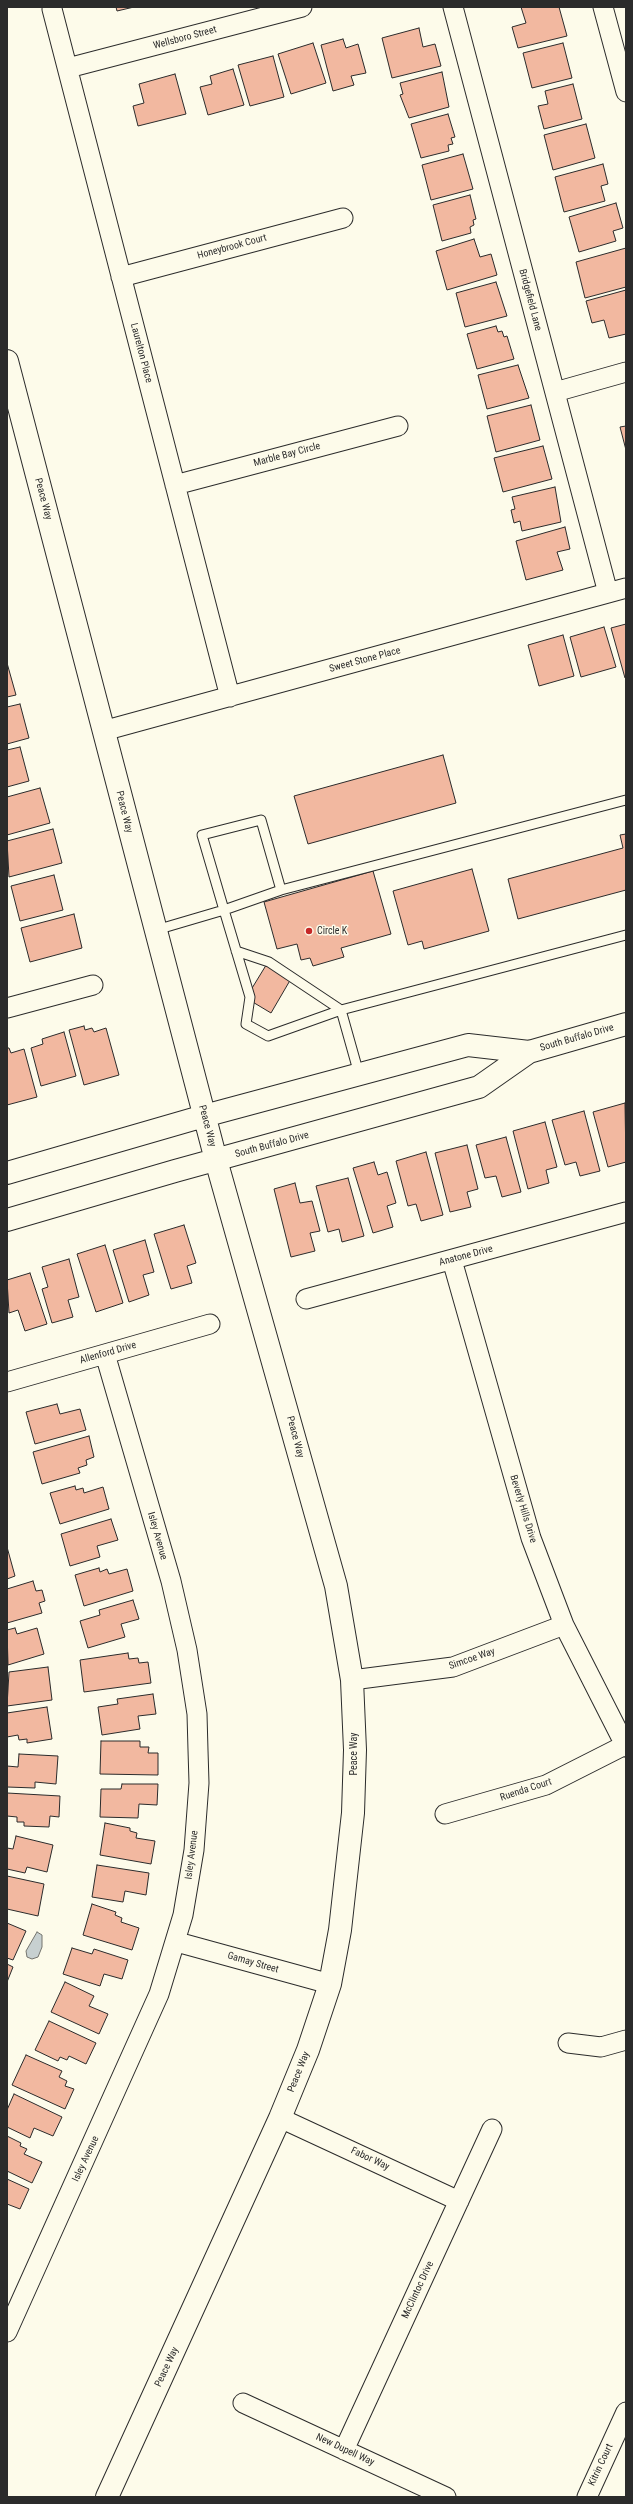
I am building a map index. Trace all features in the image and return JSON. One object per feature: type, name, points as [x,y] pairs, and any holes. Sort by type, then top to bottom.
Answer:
[{"type":"main road","name":"Peace Way","points":[[7,361],[204,1116],[336,1586],[352,1680],[355,1750],[353,1813],[340,1930],[330,1984],[308,2050],[280,2118],[108,2497]]},
{"type":"main road","name":"South Buffalo Drive","points":[[7,1220],[479,1087],[529,1052],[626,1024]]},
{"type":"main road","name":"South Buffalo Drive","points":[[7,1173],[204,1116],[468,1045],[529,1052]]},
{"type":"street","name":"Wellsboro Street","points":[[68,68],[302,7]]},
{"type":"street","name":"Bridgefield Lane","points":[[453,7],[608,593]]},
{"type":"street","points":[[603,7],[626,92]]},
{"type":"street","name":"Laurelton Place","points":[[52,9],[230,697]]},
{"type":"street","name":"Honeybrook Court","points":[[121,276],[343,218]]},
{"type":"street","points":[[555,392],[626,372]]},
{"type":"street","name":"Marble Bay Circle","points":[[175,485],[398,426]]},
{"type":"street","name":"Sweet Stone Place","points":[[103,731],[626,588]]},
{"type":"street","points":[[7,1008],[93,985]]},
{"type":"street","name":"Anatone Drive","points":[[306,1299],[626,1212]]},
{"type":"street","name":"Beverly Hills Drive","points":[[452,1260],[531,1538],[564,1625],[625,1746]]},
{"type":"street","name":"Allenford Drive","points":[[7,1382],[210,1324]]},
{"type":"street","name":"Isley Avenue","points":[[7,2332],[147,2025],[170,1967],[191,1871],[199,1783],[197,1714],[193,1680],[180,1617],[105,1354]]},
{"type":"street","name":"Simcoe Way","points":[[352,1680],[453,1667],[564,1625]]},
{"type":"street","name":"Ruenda Court","points":[[445,1814],[546,1785],[625,1746]]},
{"type":"street","name":"Gamay Street","points":[[176,1942],[330,1984]]},
{"type":"street","points":[[568,2043],[601,2047],[626,2040]]},
{"type":"street","name":"Fabor Way","points":[[280,2118],[459,2201]]},
{"type":"street","name":"McClintoc Drive","points":[[344,2450],[492,2129]]},
{"type":"street","name":"New Dupell Way","points":[[243,2403],[446,2497]]},
{"type":"street","name":"Kitrin Court","points":[[587,2497],[626,2412]]},
{"type":"lane","points":[[155,930],[224,910],[281,890],[626,800]]},
{"type":"lane","points":[[281,890],[260,820],[202,835],[250,997],[246,1024],[268,1036],[341,1010],[626,935]]},
{"type":"lane","points":[[236,951],[269,962],[341,1010],[360,1075]]},
{"type":"shaded area","points":[[37,1932],[42,1935],[42,1947],[38,1957],[32,1959],[27,1957],[26,1951]]},
{"type":"building","points":[[116,7],[134,7],[117,11]]},
{"type":"building","points":[[521,7],[559,7],[567,36],[518,48],[512,27],[526,23]]},
{"type":"building","points":[[419,28],[423,47],[435,44],[441,66],[392,78],[382,38]]},
{"type":"building","points":[[343,39],[346,48],[358,44],[366,73],[351,76],[354,85],[333,91],[321,45]]},
{"type":"building","points":[[313,43],[326,83],[291,94],[278,54]]},
{"type":"building","points":[[563,43],[572,78],[532,88],[523,53]]},
{"type":"building","points":[[273,56],[284,97],[250,106],[238,65]]},
{"type":"building","points":[[233,69],[244,105],[208,115],[200,87],[212,84],[210,76]]},
{"type":"building","points":[[442,72],[449,107],[409,118],[400,95],[403,94],[400,83]]},
{"type":"building","points":[[175,74],[186,114],[138,126],[133,106],[144,103],[139,84]]},
{"type":"building","points":[[573,84],[582,119],[544,129],[538,106],[548,104],[545,91]]},
{"type":"building","points":[[448,114],[455,137],[451,138],[453,144],[448,145],[449,151],[421,158],[411,124]]},
{"type":"building","points":[[586,124],[595,158],[553,170],[544,135]]},
{"type":"building","points":[[463,154],[473,189],[431,200],[422,165]]},
{"type":"building","points":[[603,164],[608,184],[601,186],[605,201],[564,212],[555,177]]},
{"type":"building","points":[[470,195],[476,219],[473,220],[474,225],[470,227],[471,233],[442,241],[433,205]]},
{"type":"building","points":[[616,203],[623,228],[613,231],[616,241],[579,252],[569,217]]},
{"type":"building","points":[[474,239],[480,257],[491,254],[497,275],[447,290],[436,251]]},
{"type":"building","points":[[626,248],[626,287],[585,298],[576,262]]},
{"type":"building","points":[[496,282],[507,316],[465,327],[456,293]]},
{"type":"building","points":[[626,290],[626,334],[609,338],[604,320],[592,323],[586,301]]},
{"type":"building","points":[[496,326],[498,332],[502,331],[504,337],[507,336],[514,359],[477,369],[467,334]]},
{"type":"building","points":[[518,365],[529,398],[487,409],[478,375]]},
{"type":"building","points":[[531,405],[540,440],[496,452],[487,416]]},
{"type":"building","points":[[626,426],[626,450],[620,427]]},
{"type":"building","points":[[543,446],[552,479],[503,492],[494,458]]},
{"type":"building","points":[[555,487],[561,522],[522,531],[520,521],[514,523],[511,510],[515,509],[512,497]]},
{"type":"building","points":[[565,527],[570,549],[557,552],[563,570],[526,580],[516,541]]},
{"type":"building","points":[[626,624],[626,678],[625,678],[611,628]]},
{"type":"building","points":[[604,627],[616,667],[581,677],[570,637]]},
{"type":"building","points":[[563,635],[574,676],[539,686],[528,645]]},
{"type":"building","points":[[7,663],[16,695],[7,697]]},
{"type":"building","points":[[20,704],[29,738],[7,744],[7,707]]},
{"type":"building","points":[[20,747],[29,781],[7,787],[7,750]]},
{"type":"building","points":[[443,755],[456,803],[308,844],[294,796]]},
{"type":"building","points":[[40,788],[50,823],[7,835],[7,797]]},
{"type":"building","points":[[53,829],[62,863],[9,877],[7,841]]},
{"type":"building","points":[[626,834],[626,890],[518,919],[508,879],[623,848],[620,835]]},
{"type":"building","points":[[472,869],[489,931],[424,949],[422,941],[408,945],[393,891]]},
{"type":"building","points":[[373,871],[391,934],[341,948],[344,957],[313,966],[310,958],[301,960],[297,944],[277,949],[264,902]]},
{"type":"building","points":[[54,875],[63,910],[20,921],[11,886]]},
{"type":"building","points":[[74,914],[82,948],[30,962],[21,928]]},
{"type":"building","points":[[268,962],[292,977],[271,1013],[246,998]]},
{"type":"building","points":[[84,1026],[85,1030],[92,1028],[94,1032],[106,1028],[119,1075],[84,1085],[69,1030]]},
{"type":"building","points":[[64,1032],[76,1076],[41,1086],[31,1048],[43,1044],[42,1039]]},
{"type":"building","points":[[7,1048],[9,1048],[11,1053],[24,1049],[37,1097],[7,1105]]},
{"type":"building","points":[[625,1103],[626,1162],[608,1167],[593,1112]]},
{"type":"building","points":[[584,1111],[600,1171],[580,1176],[576,1162],[565,1165],[552,1120]]},
{"type":"building","points":[[545,1122],[557,1167],[546,1170],[549,1183],[528,1189],[513,1131]]},
{"type":"building","points":[[506,1137],[521,1192],[502,1197],[496,1176],[485,1178],[476,1145]]},
{"type":"building","points":[[467,1145],[478,1189],[467,1192],[471,1207],[450,1212],[435,1153]]},
{"type":"building","points":[[426,1152],[443,1215],[421,1221],[416,1204],[408,1206],[396,1161]]},
{"type":"building","points":[[374,1162],[378,1175],[387,1172],[396,1203],[387,1206],[393,1227],[373,1233],[353,1168]]},
{"type":"building","points":[[348,1178],[364,1236],[342,1242],[339,1229],[328,1232],[316,1186]]},
{"type":"building","points":[[295,1183],[300,1203],[312,1201],[320,1231],[310,1233],[315,1251],[291,1257],[274,1189]]},
{"type":"building","points":[[184,1225],[196,1263],[187,1266],[192,1283],[171,1289],[154,1234]]},
{"type":"building","points":[[145,1240],[154,1272],[143,1275],[149,1295],[129,1302],[113,1250]]},
{"type":"building","points":[[105,1245],[123,1303],[96,1312],[77,1254]]},
{"type":"building","points":[[69,1259],[79,1297],[68,1300],[73,1317],[52,1323],[42,1289],[48,1287],[42,1267]]},
{"type":"building","points":[[30,1273],[47,1324],[25,1331],[18,1310],[9,1313],[7,1280]]},
{"type":"building","points":[[57,1404],[60,1414],[80,1409],[86,1430],[35,1444],[26,1412]]},
{"type":"building","points":[[89,1436],[94,1457],[86,1460],[87,1465],[78,1468],[80,1473],[42,1484],[33,1452]]},
{"type":"building","points":[[75,1486],[76,1490],[83,1488],[84,1493],[103,1487],[109,1509],[60,1524],[50,1493]]},
{"type":"building","points":[[111,1519],[118,1540],[97,1546],[100,1557],[70,1566],[61,1534]]},
{"type":"building","points":[[7,1547],[15,1576],[7,1579]]},
{"type":"building","points":[[99,1568],[100,1572],[107,1569],[109,1574],[127,1569],[133,1591],[84,1606],[75,1575]]},
{"type":"building","points":[[33,1581],[36,1591],[42,1590],[45,1601],[39,1603],[42,1613],[7,1623],[7,1589]]},
{"type":"building","points":[[133,1600],[139,1619],[121,1624],[125,1637],[88,1648],[80,1621],[100,1615],[99,1610]]},
{"type":"building","points":[[15,1628],[17,1634],[37,1628],[44,1654],[8,1665],[7,1630]]},
{"type":"building","points":[[128,1653],[129,1659],[138,1658],[139,1663],[148,1662],[151,1683],[84,1692],[80,1660]]},
{"type":"building","points":[[48,1667],[52,1700],[7,1706],[9,1672]]},
{"type":"building","points":[[153,1694],[156,1714],[138,1716],[140,1729],[102,1735],[98,1707],[118,1704],[117,1699]]},
{"type":"building","points":[[47,1707],[52,1739],[27,1743],[27,1739],[19,1740],[18,1735],[7,1737],[7,1713]]},
{"type":"building","points":[[101,1741],[140,1741],[140,1747],[149,1747],[148,1753],[158,1753],[158,1775],[100,1774]]},
{"type":"building","points":[[19,1754],[58,1756],[56,1784],[35,1782],[35,1788],[7,1787],[7,1766],[18,1767]]},
{"type":"building","points":[[122,1784],[158,1784],[157,1805],[139,1804],[138,1818],[100,1817],[101,1789],[121,1789]]},
{"type":"building","points":[[7,1793],[60,1796],[59,1817],[50,1816],[49,1827],[24,1826],[24,1822],[17,1822],[17,1817],[7,1816]]},
{"type":"building","points":[[105,1823],[130,1828],[130,1831],[137,1833],[136,1838],[155,1841],[151,1864],[100,1855]]},
{"type":"building","points":[[16,1836],[53,1845],[47,1872],[27,1867],[25,1873],[7,1869],[7,1848],[13,1849]]},
{"type":"building","points":[[97,1865],[149,1873],[146,1895],[125,1891],[123,1902],[92,1897]]},
{"type":"building","points":[[7,1876],[44,1884],[38,1916],[7,1909]]},
{"type":"building","points":[[92,1904],[116,1912],[115,1915],[122,1918],[121,1922],[139,1928],[132,1950],[83,1935]]},
{"type":"building","points":[[7,1923],[26,1931],[13,1960],[7,1958]]},
{"type":"building","points":[[72,1948],[92,1954],[94,1949],[128,1960],[122,1979],[104,1974],[100,1986],[63,1974]]},
{"type":"building","points":[[7,1964],[13,1967],[7,1982]]},
{"type":"building","points":[[65,1982],[94,1996],[89,2006],[108,2014],[99,2034],[51,2012]]},
{"type":"building","points":[[49,2021],[96,2043],[86,2064],[69,2056],[67,2060],[60,2057],[58,2061],[35,2050]]},
{"type":"building","points":[[26,2055],[62,2071],[59,2077],[67,2081],[65,2086],[74,2089],[65,2109],[12,2085]]},
{"type":"building","points":[[14,2094],[62,2117],[53,2136],[34,2128],[30,2138],[7,2127],[7,2110]]},
{"type":"building","points":[[7,2136],[21,2143],[20,2146],[27,2149],[24,2154],[42,2162],[32,2183],[7,2171]]},
{"type":"building","points":[[7,2179],[29,2189],[20,2209],[7,2204]]},
{"type":"place","name":"Circle K","points":[[309,931]]}]
